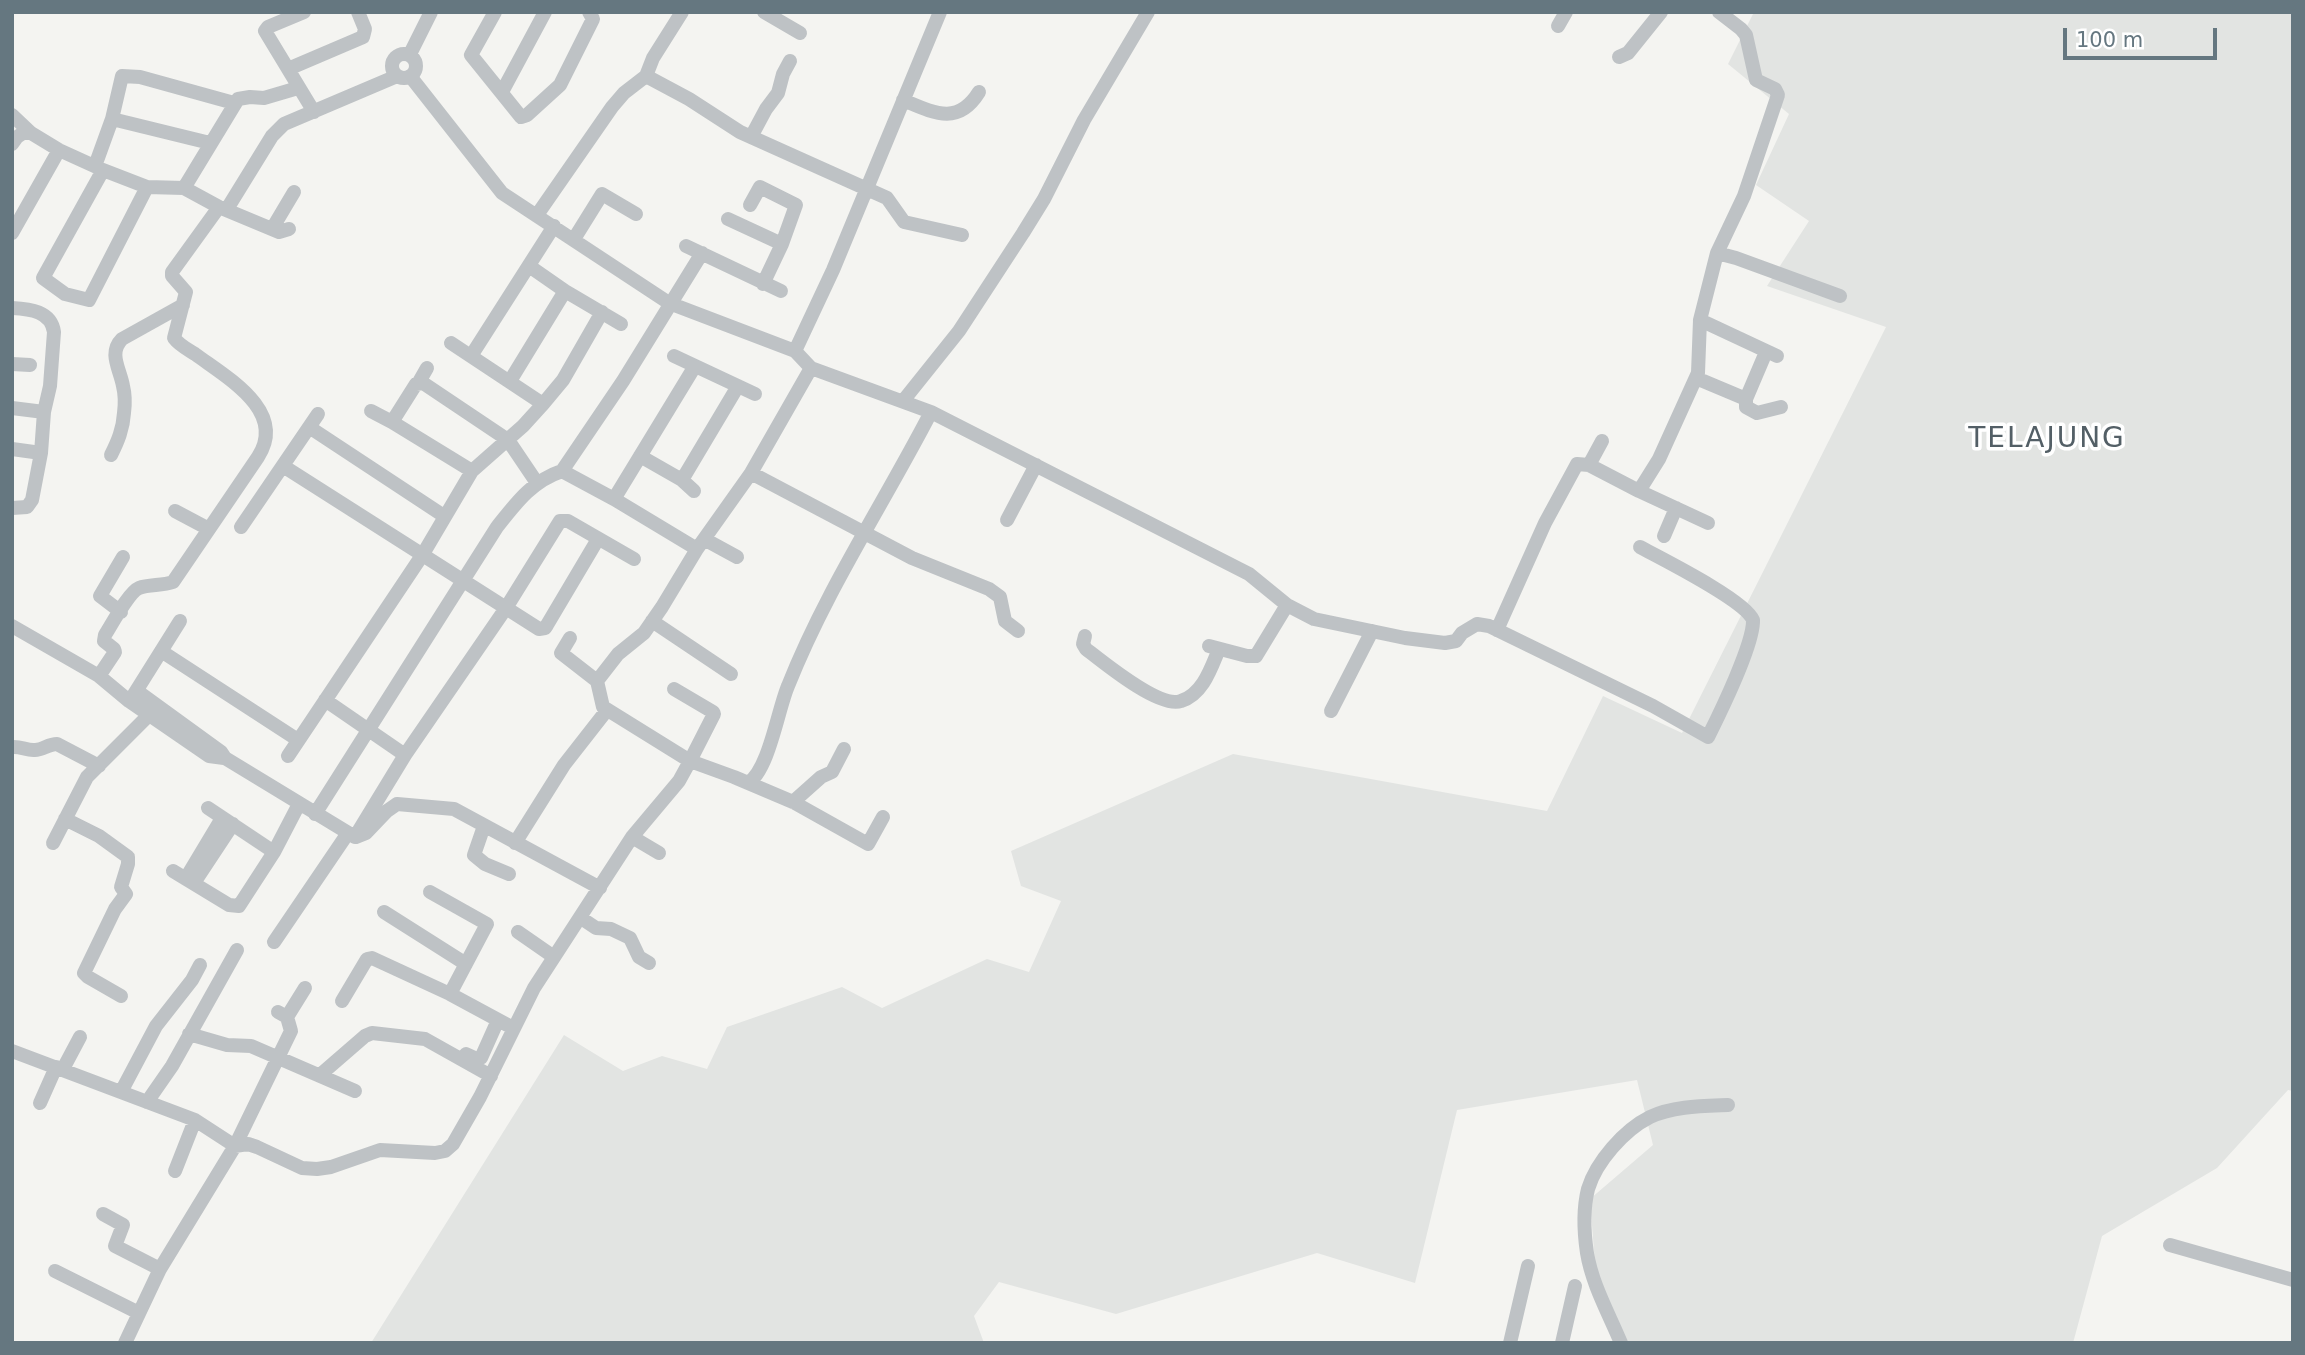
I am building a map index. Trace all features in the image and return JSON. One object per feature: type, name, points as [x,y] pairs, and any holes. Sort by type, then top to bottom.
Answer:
[{"type":"street","points":[[304,12],[268,27],[265,31],[314,112]]},
{"type":"street","points":[[288,69],[363,37],[365,29],[358,12]]},
{"type":"street","points":[[410,54],[432,12]]},
{"type":"street","points":[[495,12],[471,55],[521,117],[527,116],[560,85],[593,19],[589,12]]},
{"type":"street","points":[[502,92],[545,12]]},
{"type":"street","points":[[537,215],[612,107],[624,93],[646,76],[653,58],[682,12]]},
{"type":"street","points":[[764,12],[800,33]]},
{"type":"street","points":[[795,351],[838,260],[940,12]]},
{"type":"street","points":[[903,401],[959,331],[1044,200],[1084,120],[1148,12]]},
{"type":"street","points":[[1558,26],[1566,12]]},
{"type":"street","points":[[1619,57],[1628,53],[1661,12]]},
{"type":"street","points":[[1639,491],[1659,459],[1698,373],[1700,320],[1717,253],[1744,197],[1778,91],[1756,80],[1746,34],[1720,12]]},
{"type":"street","points":[[410,54],[401,53],[394,57],[392,70],[404,76],[502,193],[669,303],[795,351],[811,368],[931,412],[1249,574],[1287,605],[1314,619],[1445,643],[1456,641],[1462,633],[1477,624],[1489,626],[1653,706],[1708,737],[1748,645],[1754,620],[1745,610],[1717,591],[1640,547]]},
{"type":"street","points":[[99,676],[115,652],[104,641],[104,635],[132,592],[141,587],[162,586],[173,582],[266,441],[261,413],[252,399],[176,341],[173,333],[186,292],[172,276],[172,272],[223,208],[278,129],[284,124],[404,76],[416,65],[410,54]]},
{"type":"street","points":[[751,137],[778,93],[790,61]]},
{"type":"street","points":[[147,187],[89,300],[65,294],[43,278],[99,168],[122,76],[140,77],[234,103]]},
{"type":"street","points":[[646,76],[751,137],[887,198],[904,222],[962,235]]},
{"type":"street","points":[[184,188],[234,103],[241,98],[264,98],[298,88]]},
{"type":"street","points":[[903,100],[932,112],[953,114],[964,110],[979,92]]},
{"type":"street","points":[[12,115],[32,133],[59,150],[99,168],[147,187],[184,188],[279,232],[289,229]]},
{"type":"street","points":[[111,119],[210,143]]},
{"type":"street","points":[[12,144],[23,133],[32,133]]},
{"type":"street","points":[[12,233],[59,150]]},
{"type":"street","points":[[750,205],[760,187],[796,205],[782,244],[763,284]]},
{"type":"street","points":[[272,229],[293,192]]},
{"type":"street","points":[[574,239],[602,194],[636,214]]},
{"type":"street","points":[[728,219],[782,244]]},
{"type":"street","points":[[471,356],[554,226]]},
{"type":"street","points":[[685,246],[781,291]]},
{"type":"street","points":[[315,814],[497,527],[527,491],[562,471],[623,381],[702,253]]},
{"type":"street","points":[[1717,253],[1840,296]]},
{"type":"street","points":[[529,267],[621,324]]},
{"type":"street","points":[[510,381],[565,291]]},
{"type":"street","points":[[111,455],[121,433],[124,412],[124,387],[114,354],[116,345],[121,339],[183,305]]},
{"type":"street","points":[[12,308],[40,312],[53,325],[50,386],[44,412],[41,453],[30,504],[24,508],[12,508]]},
{"type":"street","points":[[288,755],[423,554],[472,471],[508,440],[563,380],[602,312]]},
{"type":"street","points":[[1700,320],[1772,354],[1746,399],[1746,407],[1757,413],[1781,407]]},
{"type":"street","points":[[451,343],[543,404]]},
{"type":"street","points":[[674,356],[755,394]]},
{"type":"street","points":[[12,364],[30,366]]},
{"type":"street","points":[[614,499],[695,366]]},
{"type":"street","points":[[392,422],[427,368]]},
{"type":"street","points":[[597,681],[618,654],[644,633],[751,473],[811,368]]},
{"type":"street","points":[[1696,377],[1746,399]]},
{"type":"street","points":[[419,382],[508,440],[537,483]]},
{"type":"street","points":[[682,480],[738,386]]},
{"type":"street","points":[[12,408],[44,412]]},
{"type":"street","points":[[371,411],[472,471]]},
{"type":"street","points":[[748,783],[756,776],[764,759],[787,687],[826,602],[931,412]]},
{"type":"street","points":[[241,527],[318,414]]},
{"type":"street","points":[[309,427],[444,516]]},
{"type":"street","points":[[1589,465],[1602,441]]},
{"type":"street","points":[[12,449],[41,453]]},
{"type":"street","points":[[640,456],[682,480],[694,491]]},
{"type":"street","points":[[1497,630],[1545,523],[1577,464],[1589,465],[1708,523]]},
{"type":"street","points":[[1007,520],[1037,465]]},
{"type":"street","points":[[283,466],[539,629],[545,628],[598,538]]},
{"type":"street","points":[[562,471],[701,544],[737,557]]},
{"type":"street","points":[[751,473],[912,558],[989,589],[1000,597],[1005,621],[1018,631]]},
{"type":"street","points":[[1664,536],[1676,508]]},
{"type":"street","points":[[175,511],[207,528]]},
{"type":"street","points":[[274,942],[351,835],[506,608],[560,521],[568,521],[634,559]]},
{"type":"street","points":[[121,612],[100,596],[123,556]]},
{"type":"street","points":[[1085,636],[1083,644],[1086,649],[1118,674],[1170,702],[1181,702],[1202,685],[1214,647],[1256,656],[1287,605]]},
{"type":"street","points":[[133,696],[180,621]]},
{"type":"street","points":[[652,621],[731,674]]},
{"type":"street","points":[[12,626],[133,696],[221,752],[225,758],[351,835],[366,833],[387,811],[399,803],[454,809],[600,888]]},
{"type":"street","points":[[1331,711],[1372,631]]},
{"type":"street","points":[[570,638],[561,653],[597,681],[603,707],[690,761],[793,802],[868,844],[872,842],[883,817]]},
{"type":"street","points":[[162,651],[298,740]]},
{"type":"street","points":[[12,1051],[195,1120],[234,1146],[248,1144],[302,1168],[331,1167],[380,1150],[423,1154],[445,1150],[461,1132],[534,988],[632,837],[679,781],[714,714],[674,689]]},
{"type":"street","points":[[133,696],[149,715],[209,756],[225,758]]},
{"type":"street","points":[[324,700],[369,728],[405,755]]},
{"type":"street","points":[[515,843],[564,765],[607,710]]},
{"type":"street","points":[[53,843],[81,786],[149,715]]},
{"type":"street","points":[[12,747],[19,746],[34,751],[57,744],[99,766]]},
{"type":"street","points":[[793,802],[821,777],[832,772],[844,748]]},
{"type":"street","points":[[227,820],[184,877],[229,905],[239,906],[274,852],[299,804]]},
{"type":"street","points":[[208,808],[274,852]]},
{"type":"street","points":[[65,819],[99,836],[128,857],[121,887],[125,896],[115,909],[84,973],[121,996]]},
{"type":"street","points":[[484,826],[474,855],[485,864],[509,874]]},
{"type":"street","points":[[632,837],[659,853]]},
{"type":"street","points":[[430,892],[487,924],[450,994]]},
{"type":"street","points":[[384,912],[466,964]]},
{"type":"street","points":[[581,918],[598,929],[611,929],[630,938],[639,957],[649,963]]},
{"type":"street","points":[[519,932],[554,957]]},
{"type":"street","points":[[147,1102],[172,1066],[237,950]]},
{"type":"street","points":[[342,1001],[369,958],[450,994],[513,1028]]},
{"type":"street","points":[[121,1093],[156,1026],[192,980],[200,965]]},
{"type":"street","points":[[125,1343],[160,1269],[234,1146],[291,1031],[282,1015],[305,988]]},
{"type":"street","points":[[453,1054],[456,1050],[477,1059],[481,1058],[498,1020]]},
{"type":"street","points":[[320,1075],[365,1035],[372,1033],[425,1039],[491,1076]]},
{"type":"street","points":[[189,1034],[227,1045],[251,1046],[355,1091]]},
{"type":"street","points":[[40,1103],[80,1037]]},
{"type":"street","points":[[1621,1343],[1587,1256],[1586,1214],[1591,1182],[1598,1168],[1619,1142],[1650,1117],[1695,1107],[1728,1105]]},
{"type":"street","points":[[175,1171],[195,1120]]},
{"type":"street","points":[[103,1214],[124,1225],[115,1246],[160,1269]]},
{"type":"street","points":[[2170,1245],[2293,1280]]},
{"type":"street","points":[[1510,1343],[1528,1266]]},
{"type":"street","points":[[55,1271],[139,1313]]},
{"type":"street","points":[[1562,1343],[1575,1286]]},
{"type":"shaded area","points":[[1754,12],[2293,12],[2293,1091],[2288,1090],[2217,1168],[2102,1236],[2073,1343],[1618,1343],[1596,1277],[1590,1199],[1653,1145],[1637,1080],[1457,1110],[1415,1283],[1317,1253],[1116,1314],[999,1282],[974,1316],[984,1343],[371,1343],[564,1035],[623,1071],[662,1056],[707,1069],[727,1027],[842,987],[882,1008],[987,959],[1029,972],[1061,901],[1021,886],[1011,851],[1233,754],[1547,811],[1603,696],[1682,733],[1886,327],[1767,286],[1809,221],[1756,185],[1789,114],[1728,64]]},
{"type":"district","name":"TELAJUNG","points":[[2047,440]]}]
